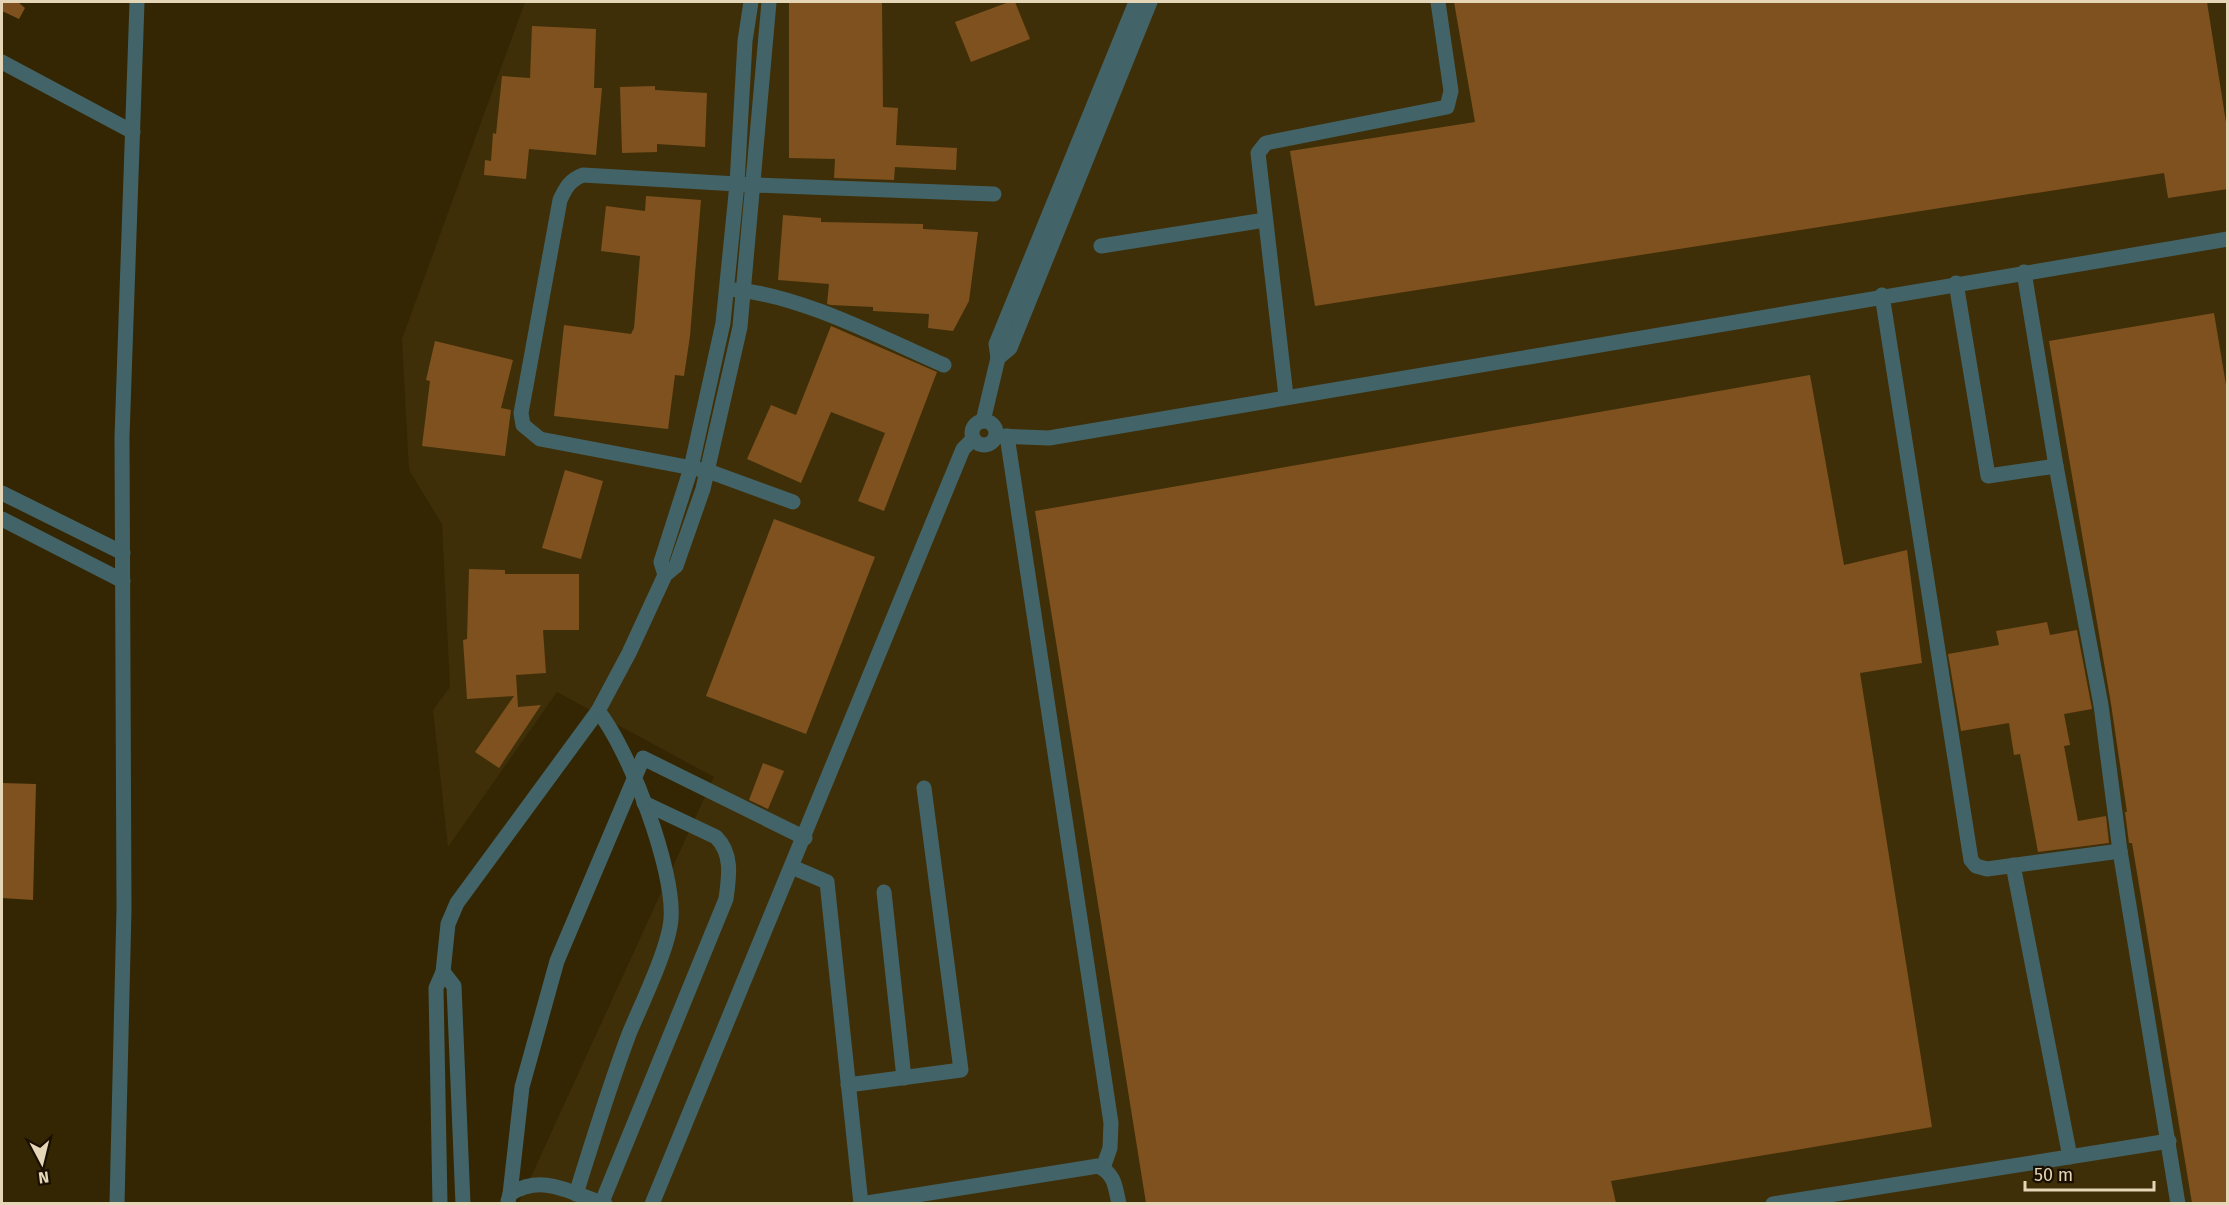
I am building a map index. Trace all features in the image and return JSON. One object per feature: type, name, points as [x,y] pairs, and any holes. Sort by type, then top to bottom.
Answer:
[{"type":"street","points":[[117,1203],[124,909],[122,437],[137,2]]},
{"type":"street","points":[[664,575],[661,562],[691,468],[714,370],[726,289],[737,184],[745,41],[751,2]]},
{"type":"street","points":[[440,1203],[436,988],[443,972],[448,924],[457,903],[598,711],[629,653],[664,575],[676,566],[708,471],[740,327],[769,2]]},
{"type":"street","points":[[652,1203],[963,449],[973,439],[973,427],[983,421],[998,358],[996,344],[1136,2]]},
{"type":"street","points":[[998,358],[1010,348],[1150,2]]},
{"type":"street","points":[[1286,396],[1258,153],[1266,143],[1447,107],[1451,91],[1438,2]]},
{"type":"street","points":[[2,62],[133,132]]},
{"type":"street","points":[[794,502],[708,471],[540,439],[523,425],[522,413],[560,200],[566,186],[583,174],[754,185],[994,194]]},
{"type":"street","points":[[1101,246],[1265,220]]},
{"type":"street","points":[[973,439],[979,444],[987,445],[1002,436],[1049,438],[1882,295],[2228,239]]},
{"type":"street","points":[[2024,272],[2056,466],[2102,705],[2120,850],[2178,1203]]},
{"type":"street","points":[[1956,283],[1988,476],[2056,466]]},
{"type":"street","points":[[726,289],[744,291],[817,311],[944,365]]},
{"type":"street","points":[[1882,295],[1971,860],[1976,867],[1987,869],[2120,850]]},
{"type":"street","points":[[983,421],[994,426],[1002,436],[1111,1123],[1110,1148],[1103,1168]]},
{"type":"street","points":[[2,493],[123,553]]},
{"type":"street","points":[[2,519],[123,580]]},
{"type":"street","points":[[576,1194],[612,1078],[671,922],[669,885],[644,803],[612,728],[598,711]]},
{"type":"street","points":[[508,1198],[522,1086],[557,961],[643,758],[804,838]]},
{"type":"street","points":[[848,1085],[961,1070],[924,788]]},
{"type":"street","points":[[508,1198],[522,1186],[540,1182],[603,1203],[726,899],[729,873],[728,855],[723,844],[716,837],[644,803]]},
{"type":"street","points":[[2013,865],[2070,1157]]},
{"type":"street","points":[[792,867],[827,882],[861,1203],[1098,1166],[1109,1170],[1119,1203]]},
{"type":"street","points":[[884,892],[904,1078]]},
{"type":"street","points":[[443,972],[454,986],[463,1203]]},
{"type":"street","points":[[1773,1203],[2169,1141]]},
{"type":"shaded area","points":[[525,2],[2227,2],[2227,1203],[519,1203],[714,777],[557,692],[448,847],[433,710],[450,687],[442,524],[409,470],[402,339]]},
{"type":"building","points":[[2,2],[18,2],[25,8],[19,19],[2,11]]},
{"type":"building","points":[[789,2],[882,2],[883,107],[898,108],[896,145],[957,148],[956,170],[895,167],[894,180],[834,178],[835,159],[789,158]]},
{"type":"building","points":[[1009,2],[1015,2],[1030,39],[971,62],[955,22]]},
{"type":"building","points":[[1454,2],[2207,2],[2228,135],[2228,189],[2168,198],[2164,173],[1315,306],[1290,151],[1475,122]]},
{"type":"building","points":[[532,26],[596,29],[594,88],[602,88],[596,155],[529,149],[526,179],[484,175],[485,160],[491,161],[493,133],[496,134],[502,76],[530,78]]},
{"type":"building","points":[[655,86],[655,90],[707,93],[705,147],[657,144],[657,152],[622,153],[620,87]]},
{"type":"building","points":[[646,196],[701,200],[690,336],[684,376],[675,375],[668,429],[554,416],[564,325],[631,334],[634,328],[640,256],[601,251],[606,206],[645,211]]},
{"type":"building","points":[[783,215],[821,218],[821,222],[923,224],[923,229],[978,232],[969,301],[953,331],[928,328],[929,314],[873,311],[873,307],[827,304],[829,284],[778,280]]},
{"type":"building","points":[[2214,313],[2228,397],[2228,1203],[2192,1203],[2132,843],[2129,843],[2125,812],[2127,812],[2111,704],[2049,341]]},
{"type":"building","points":[[831,326],[937,372],[884,511],[858,501],[885,433],[831,412],[801,483],[747,459],[771,405],[796,415]]},
{"type":"building","points":[[435,341],[513,360],[501,408],[511,410],[505,456],[422,446],[430,381],[426,380]]},
{"type":"building","points":[[1810,375],[1844,565],[1907,550],[1922,663],[1860,673],[1932,1127],[1611,1181],[1616,1203],[1146,1203],[1035,511]]},
{"type":"building","points":[[565,470],[603,481],[581,559],[542,548]]},
{"type":"building","points":[[774,519],[875,557],[806,734],[706,696]]},
{"type":"building","points":[[469,569],[505,570],[505,574],[579,574],[579,630],[543,630],[546,673],[516,675],[518,707],[541,705],[499,768],[475,752],[514,696],[467,699],[463,640],[467,639]]},
{"type":"building","points":[[2047,622],[2050,635],[2077,630],[2092,709],[2064,714],[2070,745],[2064,746],[2078,821],[2106,816],[2109,843],[2038,852],[2020,754],[2014,755],[2009,723],[1961,731],[1948,654],[1999,645],[1996,631]]},
{"type":"building","points":[[763,763],[784,771],[768,809],[749,800]]},
{"type":"building","points":[[2,783],[36,784],[33,900],[2,898]]}]
